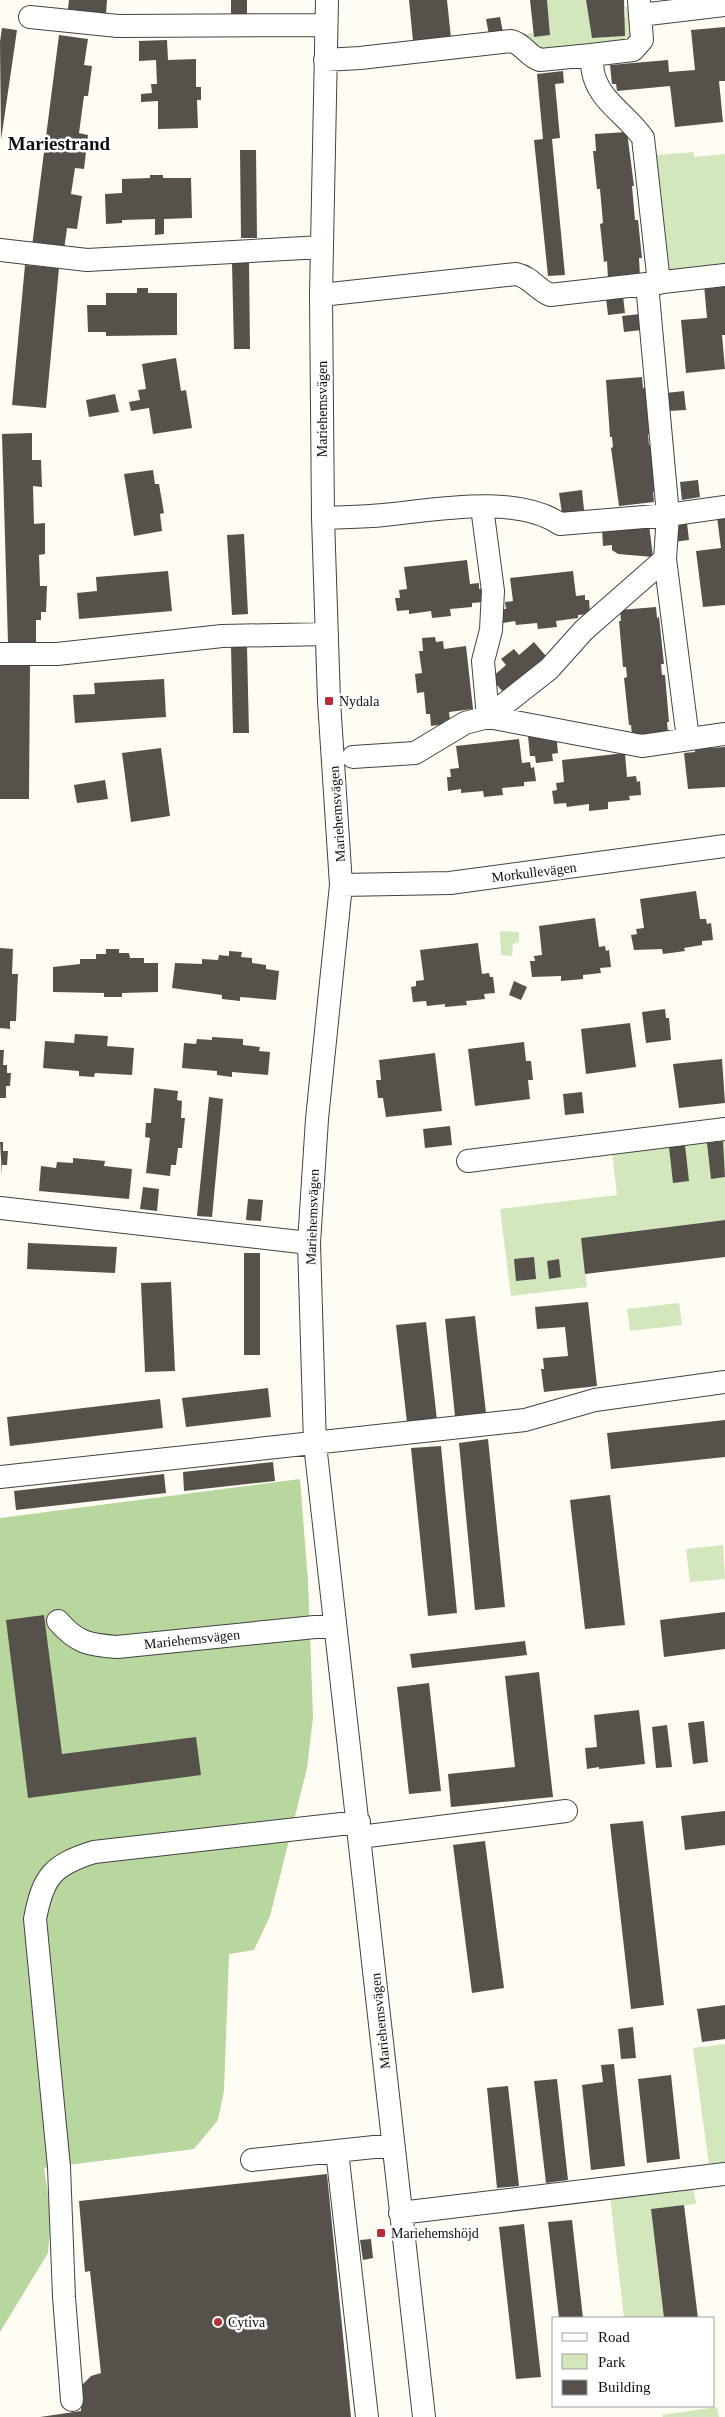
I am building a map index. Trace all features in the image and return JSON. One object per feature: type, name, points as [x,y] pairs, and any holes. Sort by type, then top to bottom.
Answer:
[{"type":"street","name":"Mariehemsvägen","points":[[327,0],[321,295],[323,518],[327,634],[341,885],[317,1119],[309,1243],[315,1444],[360,1830],[400,2213],[424,2417]]},
{"type":"street","points":[[325,60],[360,58],[510,41],[517,43],[532,58],[540,60],[633,50],[642,40],[640,8],[725,5]]},
{"type":"street","points":[[30,18],[118,26],[326,25]]},
{"type":"street","points":[[591,55],[594,79],[602,94],[636,127],[643,138],[668,515],[666,558],[688,739]]},
{"type":"street","points":[[0,250],[87,260],[322,247]]},
{"type":"street","points":[[321,295],[516,274],[525,276],[541,291],[550,295],[725,275]]},
{"type":"street","points":[[323,518],[482,507],[529,510],[551,518],[560,524],[668,515],[725,507]]},
{"type":"street","points":[[482,507],[493,592],[491,630],[483,661],[488,717]]},
{"type":"street","points":[[353,757],[415,753],[464,724],[488,717],[549,669],[584,630],[666,558]]},
{"type":"street","points":[[0,654],[57,654],[222,636],[327,634]]},
{"type":"street","points":[[488,717],[642,746],[725,734]]},
{"type":"street","name":"Morkullevägen","points":[[341,885],[450,883],[725,846]]},
{"type":"street","points":[[468,1161],[725,1129]]},
{"type":"street","points":[[0,1208],[309,1243]]},
{"type":"street","points":[[0,1477],[525,1420],[596,1400],[725,1382]]},
{"type":"street","name":"Mariehemsvägen","points":[[58,1621],[69,1634],[79,1641],[92,1645],[117,1647],[335,1625]]},
{"type":"street","points":[[72,2400],[64,2297],[59,2167],[35,1919],[39,1896],[50,1875],[71,1859],[94,1852],[566,1811]]},
{"type":"street","points":[[252,2160],[393,2145]]},
{"type":"street","points":[[338,2151],[367,2417]]},
{"type":"street","points":[[400,2213],[725,2174]]},
{"type":"green space","points":[[547,0],[586,0],[593,38],[625,36],[623,18],[626,17],[625,7],[629,7],[631,37],[629,41],[537,53],[527,46],[525,34],[533,33],[534,37],[550,35]]},
{"type":"green space","points":[[694,152],[694,157],[725,154],[725,268],[658,275],[655,155]]},
{"type":"green space","points":[[500,931],[519,932],[519,942],[513,944],[512,956],[501,955]]},
{"type":"green space","points":[[725,1129],[725,1220],[581,1238],[587,1287],[511,1296],[500,1209],[617,1195],[611,1143]]},
{"type":"green space","points":[[679,1303],[682,1325],[630,1331],[627,1309]]},
{"type":"green space","points":[[300,1479],[308,1581],[313,1717],[307,1768],[270,1916],[254,1950],[229,1954],[224,2091],[218,2120],[194,2149],[44,2168],[51,2215],[48,2253],[0,2332],[0,1518]]},
{"type":"green space","points":[[723,1545],[725,1579],[690,1582],[686,1549]]},
{"type":"green space","points":[[725,2044],[725,2163],[709,2165],[693,2048]]},
{"type":"green space","points":[[693,2186],[696,2204],[651,2209],[664,2317],[624,2317],[610,2196]]},
{"type":"green space","points":[[717,2407],[719,2417],[663,2417],[662,2415]]},
{"type":"building","points":[[69,0],[107,0],[106,14],[68,9]]},
{"type":"building","points":[[231,0],[247,0],[247,14],[231,14]]},
{"type":"building","points":[[409,0],[447,0],[451,38],[413,41]]},
{"type":"building","points":[[530,0],[547,0],[550,35],[534,37]]},
{"type":"building","points":[[586,0],[624,0],[625,36],[592,38]]},
{"type":"building","points":[[500,17],[503,32],[489,35],[486,19]]},
{"type":"building","points":[[725,27],[725,81],[719,81],[723,122],[675,127],[670,86],[617,91],[616,84],[612,84],[610,65],[668,60],[669,72],[695,70],[691,30]]},
{"type":"building","points":[[2,28],[17,30],[1,140],[0,42]]},
{"type":"building","points":[[59,35],[88,39],[84,65],[92,66],[88,96],[84,96],[79,133],[88,135],[84,169],[75,168],[71,194],[82,196],[77,229],[67,228],[64,250],[32,246]]},
{"type":"building","points":[[167,40],[168,60],[196,59],[196,87],[201,87],[201,100],[197,100],[198,128],[158,129],[158,101],[141,102],[141,94],[152,93],[151,84],[157,84],[156,60],[139,61],[139,41]]},
{"type":"building","points":[[563,71],[564,83],[555,84],[560,138],[552,139],[565,275],[548,276],[534,140],[543,139],[537,74]]},
{"type":"building","points":[[627,132],[634,186],[632,186],[635,220],[638,220],[642,258],[639,258],[640,276],[608,279],[607,261],[604,262],[600,224],[603,223],[600,189],[597,189],[593,151],[596,151],[595,134]]},
{"type":"building","points":[[240,150],[256,150],[257,238],[241,238]]},
{"type":"building","points":[[150,175],[163,175],[163,178],[191,178],[192,218],[164,219],[164,234],[155,235],[155,219],[122,220],[122,223],[106,224],[105,194],[122,193],[122,179],[150,178]]},
{"type":"building","points":[[232,263],[249,263],[250,349],[234,349]]},
{"type":"building","points":[[25,265],[59,268],[46,408],[12,405]]},
{"type":"building","points":[[725,283],[725,335],[722,335],[725,369],[686,373],[681,320],[707,318],[704,285]]},
{"type":"building","points":[[137,288],[148,288],[148,293],[177,293],[177,335],[106,336],[106,332],[88,332],[87,305],[106,305],[106,293],[137,293]]},
{"type":"building","points":[[623,296],[625,313],[608,315],[606,298]]},
{"type":"building","points":[[640,314],[642,330],[624,332],[622,316]]},
{"type":"building","points":[[176,358],[181,391],[186,390],[192,428],[153,434],[149,408],[131,411],[129,402],[140,400],[138,390],[146,389],[142,364]]},
{"type":"building","points":[[642,377],[643,388],[646,387],[650,434],[648,434],[649,445],[651,445],[656,492],[653,492],[654,502],[619,506],[611,448],[613,447],[612,437],[610,437],[606,380]]},
{"type":"building","points":[[684,391],[686,410],[668,411],[666,393]]},
{"type":"building","points":[[115,394],[119,412],[89,417],[86,400]]},
{"type":"building","points":[[32,433],[32,460],[41,460],[42,487],[33,486],[34,524],[45,523],[45,554],[39,555],[40,586],[47,586],[46,612],[41,612],[41,620],[36,620],[36,642],[8,643],[2,434]]},
{"type":"building","points":[[153,470],[155,484],[159,484],[164,513],[160,514],[162,531],[134,536],[124,474]]},
{"type":"building","points":[[698,480],[700,497],[682,500],[680,482]]},
{"type":"building","points":[[582,490],[584,510],[562,513],[559,493]]},
{"type":"building","points":[[725,516],[725,605],[703,607],[696,551],[721,548],[717,517]]},
{"type":"building","points":[[687,523],[689,540],[673,542],[671,525]]},
{"type":"building","points":[[649,524],[653,557],[618,554],[612,550],[612,545],[603,546],[602,529]]},
{"type":"building","points":[[244,534],[248,614],[232,615],[227,535]]},
{"type":"building","points":[[467,560],[470,584],[479,583],[479,589],[483,588],[484,602],[472,603],[472,607],[450,609],[451,616],[432,618],[431,611],[409,614],[409,610],[397,611],[395,598],[400,598],[399,590],[407,589],[404,567]]},
{"type":"building","points":[[168,571],[172,611],[79,619],[77,593],[97,591],[96,577]]},
{"type":"building","points":[[573,571],[576,596],[585,595],[585,600],[589,600],[590,614],[556,621],[557,627],[538,629],[537,623],[516,625],[515,621],[503,623],[501,609],[506,609],[505,602],[513,601],[510,578]]},
{"type":"building","points":[[656,607],[657,618],[659,617],[664,664],[661,664],[662,675],[665,675],[669,722],[667,722],[668,732],[632,735],[631,725],[629,725],[624,678],[627,677],[626,667],[623,667],[619,621],[621,621],[620,610]]},
{"type":"building","points":[[435,637],[436,642],[443,641],[444,649],[466,646],[473,709],[449,712],[450,720],[444,721],[445,724],[431,726],[430,714],[426,714],[424,692],[417,693],[415,674],[422,673],[419,651],[423,651],[422,638]]},
{"type":"building","points":[[534,642],[546,656],[503,692],[491,678],[506,665],[501,659],[514,649],[519,655]]},
{"type":"building","points":[[231,647],[247,647],[249,733],[233,733]]},
{"type":"building","points":[[0,666],[30,666],[29,799],[0,799]]},
{"type":"building","points":[[164,679],[166,717],[75,723],[73,695],[95,694],[94,683]]},
{"type":"building","points":[[556,733],[558,753],[552,754],[553,761],[536,763],[535,756],[530,756],[528,736]]},
{"type":"building","points":[[519,739],[522,763],[530,762],[531,768],[534,767],[536,781],[524,782],[524,786],[502,788],[503,795],[484,797],[483,791],[461,793],[461,789],[448,791],[447,777],[451,777],[450,769],[459,768],[456,746]]},
{"type":"building","points":[[725,747],[725,787],[688,789],[684,753],[695,752],[695,749]]},
{"type":"building","points":[[161,748],[170,816],[131,822],[122,753]]},
{"type":"building","points":[[625,753],[627,777],[636,776],[637,782],[640,781],[641,795],[629,796],[630,800],[608,802],[608,809],[589,811],[589,804],[567,807],[566,803],[554,804],[552,791],[557,790],[556,783],[564,782],[562,760]]},
{"type":"building","points":[[105,780],[108,799],[77,803],[74,785]]},
{"type":"building","points":[[696,891],[700,919],[706,919],[707,924],[711,923],[713,940],[702,941],[702,945],[684,948],[685,951],[663,954],[662,949],[634,950],[631,935],[637,934],[636,929],[644,928],[640,899]]},
{"type":"building","points":[[595,918],[599,947],[605,946],[606,951],[609,950],[611,967],[600,968],[601,973],[583,975],[583,979],[561,981],[561,976],[532,977],[530,961],[535,961],[534,956],[542,955],[539,926]]},
{"type":"building","points":[[478,943],[482,974],[489,973],[490,977],[493,977],[495,993],[484,994],[485,999],[466,1001],[467,1005],[445,1007],[445,1004],[427,1006],[426,1001],[413,1002],[411,987],[416,986],[416,981],[424,980],[420,950]]},
{"type":"building","points":[[0,948],[13,949],[12,974],[18,974],[16,1021],[10,1021],[10,1029],[0,1028]]},
{"type":"building","points":[[106,949],[119,949],[119,953],[129,953],[130,958],[144,958],[144,963],[158,963],[158,992],[122,993],[122,997],[104,997],[104,993],[53,992],[53,967],[80,964],[80,959],[96,959],[96,954],[106,954]]},
{"type":"building","points":[[229,951],[242,952],[241,957],[252,958],[252,963],[266,965],[266,969],[279,971],[276,1000],[240,997],[240,1001],[222,999],[222,995],[172,988],[175,963],[202,964],[202,959],[218,960],[219,955],[229,956]]},
{"type":"building","points":[[514,981],[527,987],[521,1000],[509,995]]},
{"type":"building","points":[[665,1009],[666,1018],[669,1018],[671,1040],[646,1043],[642,1012]]},
{"type":"building","points":[[630,1023],[636,1067],[586,1074],[581,1029]]},
{"type":"building","points":[[75,1034],[108,1036],[107,1046],[134,1048],[132,1075],[95,1073],[94,1077],[79,1076],[79,1071],[43,1068],[45,1041],[74,1043]]},
{"type":"building","points":[[212,1037],[243,1039],[243,1045],[260,1047],[259,1051],[270,1052],[268,1075],[232,1072],[232,1077],[217,1075],[217,1071],[182,1068],[184,1043],[196,1044],[197,1039],[212,1040]]},
{"type":"building","points":[[524,1042],[526,1061],[531,1061],[533,1080],[528,1080],[530,1099],[475,1106],[468,1049]]},
{"type":"building","points":[[0,1050],[4,1050],[3,1065],[7,1065],[7,1073],[11,1073],[10,1086],[6,1086],[6,1098],[0,1098]]},
{"type":"building","points":[[435,1053],[442,1111],[386,1117],[383,1098],[378,1098],[376,1080],[381,1080],[379,1060]]},
{"type":"building","points":[[722,1059],[725,1103],[679,1108],[673,1064]]},
{"type":"building","points":[[154,1088],[178,1091],[177,1100],[182,1101],[181,1118],[185,1118],[182,1148],[178,1148],[176,1165],[171,1165],[170,1176],[146,1173],[150,1138],[145,1137],[146,1123],[151,1123]]},
{"type":"building","points":[[582,1092],[584,1113],[565,1115],[563,1094]]},
{"type":"building","points":[[209,1097],[223,1099],[212,1217],[197,1216]]},
{"type":"building","points":[[450,1126],[452,1145],[425,1148],[423,1129]]},
{"type":"building","points":[[723,1141],[725,1177],[711,1179],[707,1143]]},
{"type":"building","points":[[0,1142],[3,1142],[3,1151],[8,1151],[7,1165],[2,1165],[2,1176]]},
{"type":"building","points":[[685,1145],[689,1181],[673,1183],[669,1147]]},
{"type":"building","points":[[73,1158],[105,1161],[104,1166],[132,1169],[129,1199],[39,1191],[41,1166],[56,1168],[57,1162],[73,1163]]},
{"type":"building","points":[[143,1187],[159,1189],[157,1211],[140,1209]]},
{"type":"building","points":[[248,1199],[263,1200],[261,1221],[246,1220]]},
{"type":"building","points":[[725,1220],[725,1257],[585,1274],[581,1238]]},
{"type":"building","points":[[28,1243],[117,1247],[115,1273],[27,1269]]},
{"type":"building","points":[[244,1253],[260,1253],[260,1355],[244,1355]]},
{"type":"building","points":[[534,1257],[536,1279],[516,1281],[514,1259]]},
{"type":"building","points":[[559,1259],[561,1277],[549,1279],[547,1261]]},
{"type":"building","points":[[171,1282],[175,1371],[145,1372],[141,1283]]},
{"type":"building","points":[[588,1302],[597,1386],[544,1392],[541,1369],[544,1369],[543,1358],[568,1356],[565,1327],[537,1329],[535,1307]]},
{"type":"building","points":[[475,1316],[486,1413],[455,1416],[445,1319]]},
{"type":"building","points":[[426,1322],[437,1420],[407,1423],[396,1325]]},
{"type":"building","points":[[268,1388],[271,1417],[186,1427],[182,1398]]},
{"type":"building","points":[[160,1399],[163,1428],[10,1446],[7,1417]]},
{"type":"building","points":[[725,1420],[725,1457],[611,1469],[607,1433]]},
{"type":"building","points":[[488,1439],[505,1607],[475,1610],[459,1443]]},
{"type":"building","points":[[441,1446],[457,1613],[428,1616],[411,1448]]},
{"type":"building","points":[[273,1462],[275,1481],[184,1491],[183,1472]]},
{"type":"building","points":[[164,1474],[166,1493],[16,1510],[14,1491]]},
{"type":"building","points":[[610,1495],[625,1625],[585,1629],[570,1500]]},
{"type":"building","points":[[725,1612],[725,1649],[664,1657],[660,1620]]},
{"type":"building","points":[[44,1615],[62,1754],[196,1737],[201,1775],[28,1798],[6,1620]]},
{"type":"building","points":[[525,1641],[527,1655],[412,1668],[410,1654]]},
{"type":"building","points":[[539,1672],[553,1797],[451,1807],[448,1774],[515,1767],[505,1676]]},
{"type":"building","points":[[429,1683],[441,1791],[409,1794],[397,1687]]},
{"type":"building","points":[[639,1710],[645,1764],[587,1769],[585,1748],[597,1747],[594,1715]]},
{"type":"building","points":[[704,1721],[708,1762],[693,1764],[688,1723]]},
{"type":"building","points":[[667,1725],[672,1767],[656,1768],[652,1727]]},
{"type":"building","points":[[725,1811],[725,1845],[685,1850],[681,1816]]},
{"type":"building","points":[[643,1821],[664,2005],[631,2009],[610,1824]]},
{"type":"building","points":[[485,1841],[504,1988],[472,1993],[453,1845]]},
{"type":"building","points":[[725,2005],[725,2039],[702,2042],[697,2009]]},
{"type":"building","points":[[633,2027],[636,2058],[621,2059],[618,2029]]},
{"type":"building","points":[[614,2064],[625,2166],[591,2170],[582,2085],[603,2082],[601,2065]]},
{"type":"building","points":[[671,2075],[680,2159],[647,2163],[638,2079]]},
{"type":"building","points":[[557,2079],[568,2180],[546,2183],[534,2081]]},
{"type":"building","points":[[508,2086],[519,2186],[497,2188],[487,2088]]},
{"type":"building","name":"Cytiva","points":[[327,2174],[351,2417],[40,2417],[81,2411],[82,2385],[91,2376],[101,2373],[90,2271],[85,2272],[79,2201]]},
{"type":"building","points":[[684,2205],[698,2317],[664,2317],[651,2209]]},
{"type":"building","points":[[572,2220],[583,2317],[559,2317],[548,2222]]},
{"type":"building","points":[[524,2224],[541,2377],[516,2379],[499,2227]]},
{"type":"building","points":[[371,2239],[373,2258],[363,2260],[360,2240]]},
{"type":"place","name":"Nydala","points":[[329,701]]},
{"type":"place","name":"Mariehemshöjd","points":[[381,2233]]},
{"type":"place","name":"Cytiva","points":[[218,2322]]},
{"type":"district","name":"Mariestrand","points":[[59,143]]}]
